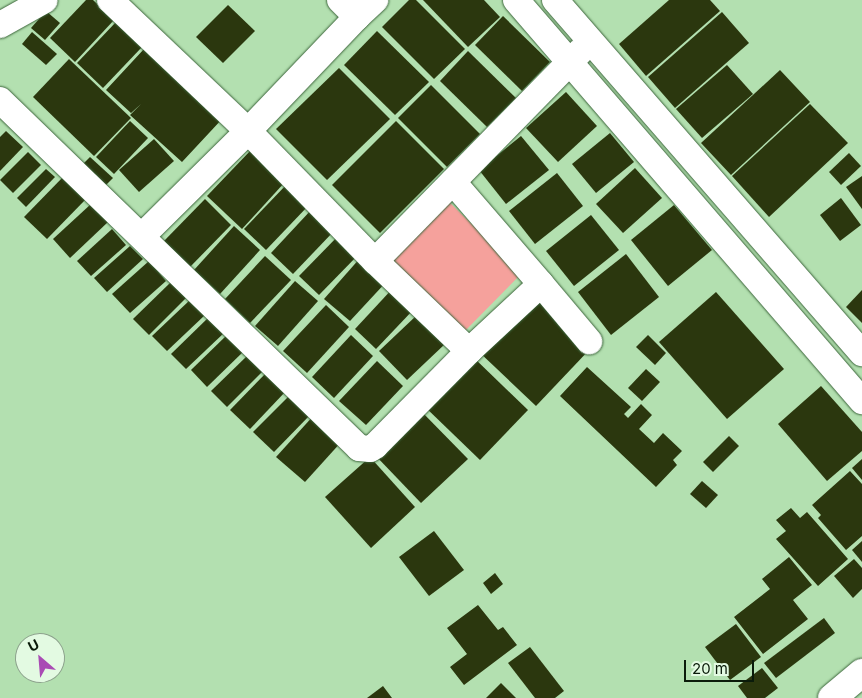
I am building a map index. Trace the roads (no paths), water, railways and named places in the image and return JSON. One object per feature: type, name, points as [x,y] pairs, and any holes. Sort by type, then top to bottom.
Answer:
[{"type":"highway","points":[[832,698],[862,673]]},
{"type":"street","points":[[0,24],[45,0]]},
{"type":"street","points":[[110,0],[248,131],[375,261],[468,351]]},
{"type":"street","points":[[516,0],[862,401]]},
{"type":"street","points":[[555,0],[862,353]]},
{"type":"street","points":[[142,236],[248,131],[357,6]]},
{"type":"street","points":[[375,261],[590,42]]},
{"type":"street","points":[[0,100],[359,448],[370,449],[375,446],[468,351],[541,284]]},
{"type":"street","points":[[453,182],[589,341]]}]
